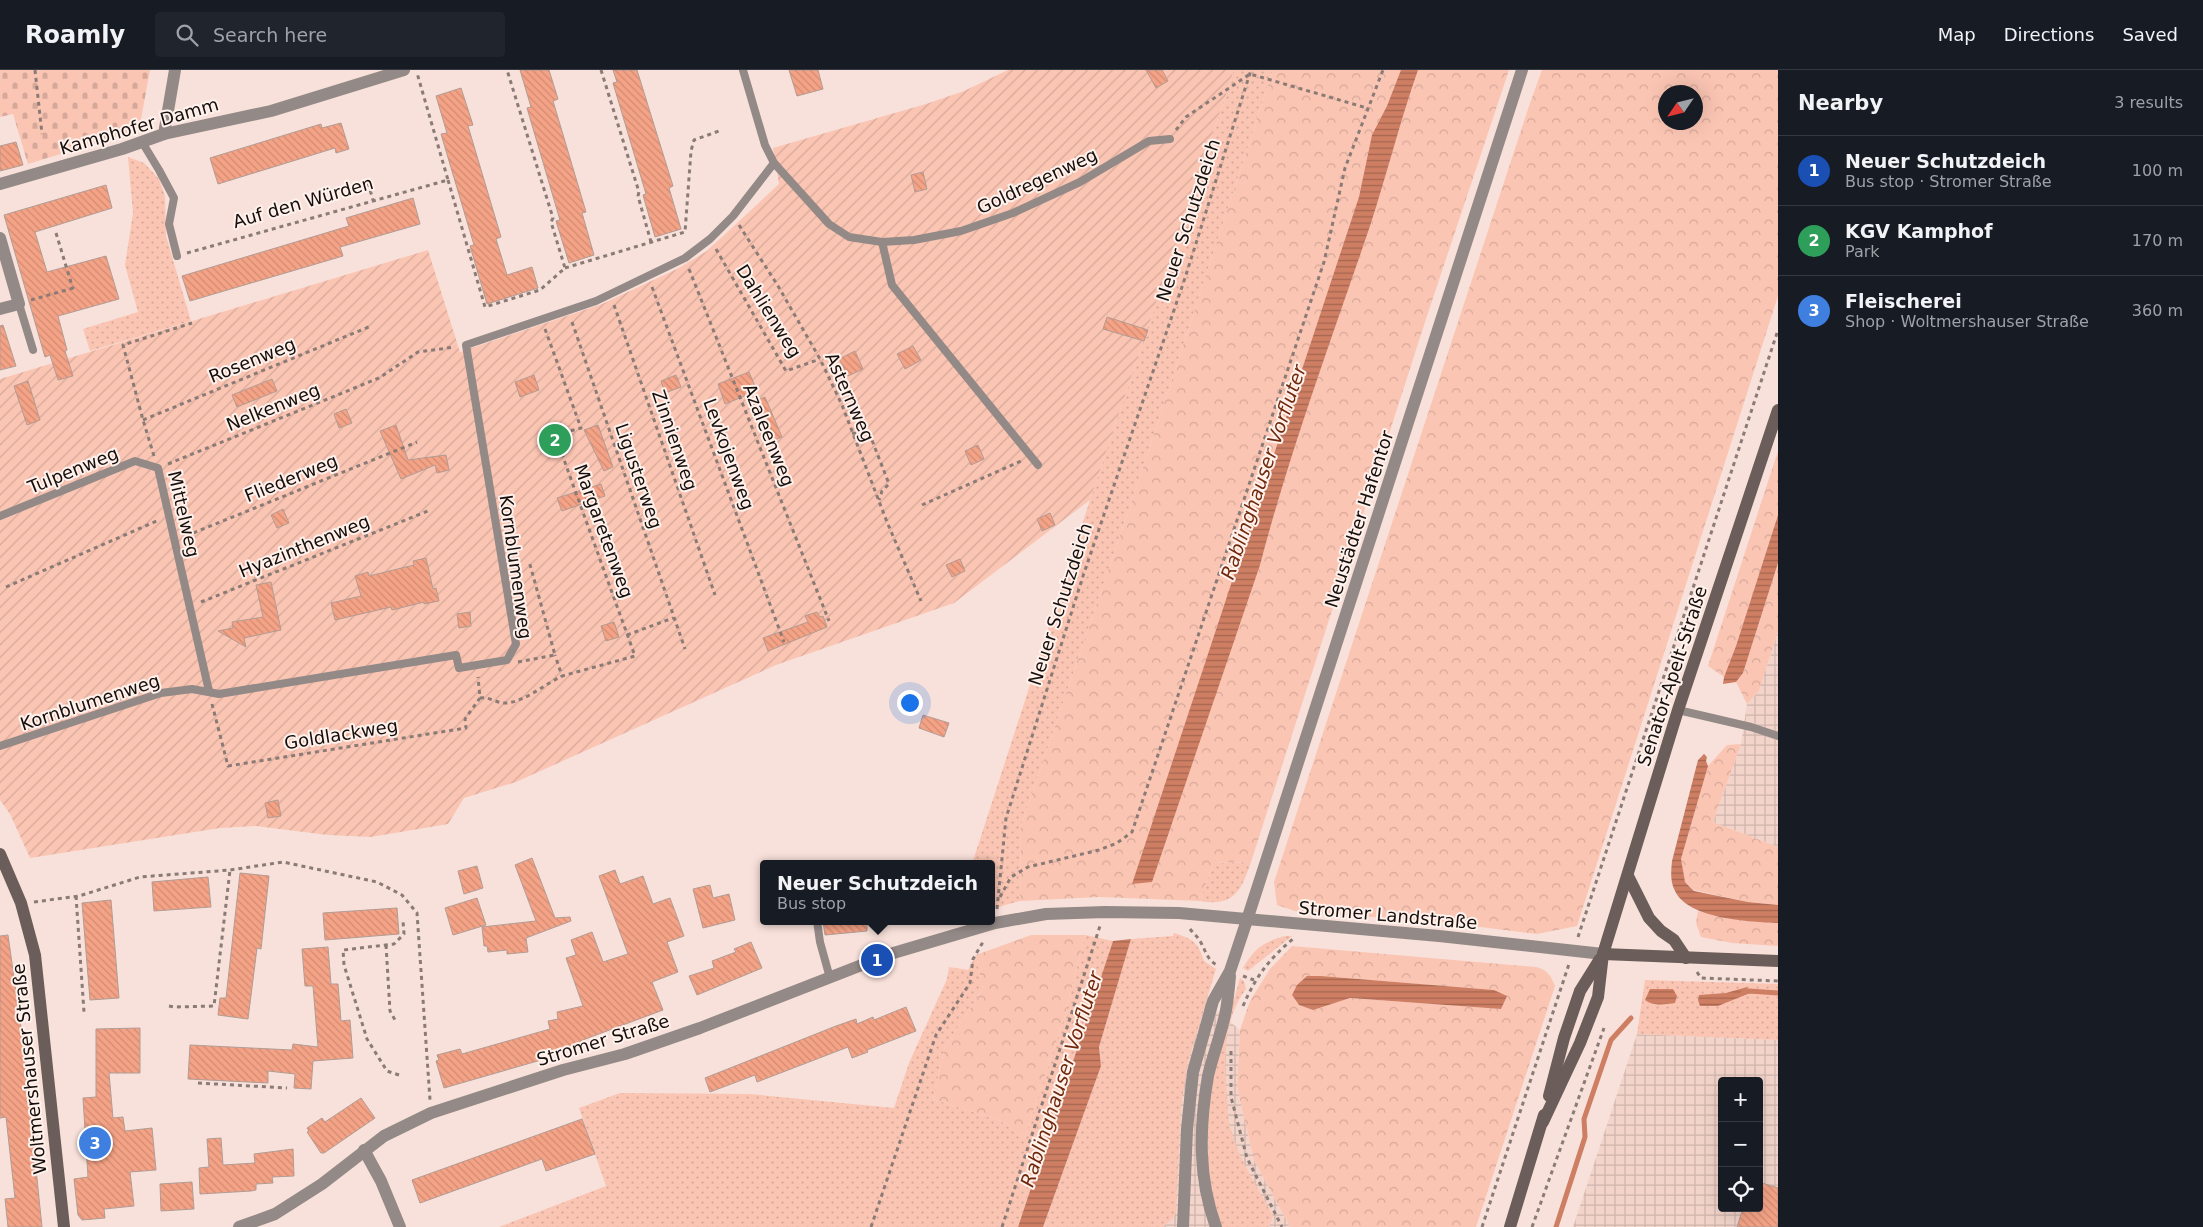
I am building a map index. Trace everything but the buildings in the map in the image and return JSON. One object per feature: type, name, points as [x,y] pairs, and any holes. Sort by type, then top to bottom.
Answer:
[{"type":"street","points":[[164,134],[175,70]]},
{"type":"street","name":"Kamphofer Damm","points":[[0,184],[164,134],[271,111],[404,70]]},
{"type":"street","name":"Neustädter Hafentor","points":[[1183,1227],[1187,1129],[1193,1072],[1213,1001],[1230,971],[1523,72]]},
{"type":"street","points":[[0,238],[19,304],[0,310]]},
{"type":"street","name":"Senator-Apelt-Straße","points":[[1542,1122],[1580,1043],[1598,997],[1603,954],[1678,710],[1778,410]]},
{"type":"street","name":"Woltmershauser Straße","points":[[0,854],[21,903],[35,955],[64,1227]]},
{"type":"street","points":[[1628,876],[1649,918],[1661,931],[1674,940],[1686,958]]},
{"type":"street","name":"Stromer Landstraße","points":[[995,923],[1046,914],[1104,912],[1178,914],[1439,936],[1603,954],[1778,961]]},
{"type":"street","name":"Stromer Straße","points":[[239,1227],[275,1214],[322,1184],[384,1136],[431,1113],[563,1070],[625,1054],[700,1028],[890,954],[988,925]]},
{"type":"street","name":"Senator-Apelt-Straße","points":[[1510,1227],[1542,1122],[1564,1038],[1580,991],[1603,954]]},
{"type":"street","name":"Neustädter Hafentor","points":[[1216,1227],[1206,1202],[1203,1176],[1203,1112],[1209,1075],[1226,1009],[1230,971]]},
{"type":"street","points":[[364,1150],[381,1181],[400,1227]]},
{"type":"lane","name":"Goldregenweg","points":[[743,70],[765,145],[774,163],[829,224],[849,237],[882,242],[914,240],[961,231],[1012,213],[1080,182],[1149,141],[1170,139]]},
{"type":"lane","points":[[142,142],[174,198],[168,224],[176,256]]},
{"type":"lane","points":[[466,345],[596,301],[685,258],[710,239],[733,216],[774,163]]},
{"type":"lane","points":[[882,242],[892,285],[1038,465]]},
{"type":"lane","points":[[19,304],[33,350]]},
{"type":"lane","name":"Kornblumenweg","points":[[0,746],[161,693],[192,689],[219,694],[456,654],[460,668],[506,660],[516,644],[466,345]]},
{"type":"lane","name":"Tulpenweg","points":[[0,516],[135,461],[158,468]]},
{"type":"lane","name":"Mittelweg","points":[[158,468],[209,692]]},
{"type":"lane","points":[[1678,710],[1751,726],[1775,735]]},
{"type":"lane","points":[[818,925],[820,942],[830,978]]},
{"type":"path","points":[[35,70],[42,134]]},
{"type":"path","points":[[417,70],[486,307],[540,290],[565,268],[684,232],[691,151],[694,140],[719,131]]},
{"type":"path","points":[[508,70],[565,268]]},
{"type":"path","points":[[601,70],[639,192],[638,196],[651,242]]},
{"type":"path","points":[[998,900],[1011,877],[1028,868],[1099,850],[1117,843],[1132,832],[1324,262],[1345,168],[1382,70]]},
{"type":"path","points":[[1170,139],[1186,117],[1250,72],[1367,108]]},
{"type":"path","name":"Neuer Schutzdeich","points":[[995,923],[1006,818],[1084,573],[1185,278],[1250,72]]},
{"type":"path","name":"Auf den Würden","points":[[176,256],[448,180]]},
{"type":"path","points":[[368,183],[373,200]]},
{"type":"path","name":"Asternweg","points":[[733,216],[778,286],[820,360],[921,600]]},
{"type":"path","points":[[19,304],[75,288],[56,233]]},
{"type":"path","name":"Dahlienweg","points":[[710,239],[786,371],[820,360]]},
{"type":"path","name":"Azaleenweg","points":[[685,258],[829,621]]},
{"type":"path","name":"Levkojenweg","points":[[648,275],[784,642]]},
{"type":"path","name":"Zinnienweg","points":[[610,293],[715,595]]},
{"type":"path","name":"Ligusterweg","points":[[568,310],[685,650]]},
{"type":"path","name":"Margaretenweg","points":[[542,319],[581,428],[555,435],[635,656],[562,676]]},
{"type":"path","name":"Mittelweg","points":[[158,468],[142,420],[123,345],[192,323]]},
{"type":"path","name":"Rosenweg","points":[[142,420],[371,326]]},
{"type":"path","points":[[1482,1227],[1778,330]]},
{"type":"path","name":"Nelkenweg","points":[[158,468],[378,378],[418,352],[466,345]]},
{"type":"path","points":[[852,433],[870,435],[889,484],[882,491],[879,501]]},
{"type":"path","name":"Fliederweg","points":[[175,540],[417,442]]},
{"type":"path","points":[[922,505],[1031,457]]},
{"type":"path","name":"Hyazinthenweg","points":[[190,607],[428,512]]},
{"type":"path","points":[[6,587],[169,515]]},
{"type":"path","points":[[477,665],[480,698],[485,697],[493,701],[510,703],[562,676],[554,655],[529,561]]},
{"type":"path","points":[[627,635],[673,618]]},
{"type":"path","points":[[506,660],[515,663],[554,655]]},
{"type":"path","name":"Goldlackweg","points":[[209,692],[228,766],[466,728],[465,719],[480,698]]},
{"type":"path","points":[[21,903],[76,896],[140,877],[230,870],[284,862],[377,882],[402,894],[416,913],[427,1082],[431,1113]]},
{"type":"path","points":[[169,1006],[214,1006],[230,870]]},
{"type":"path","points":[[76,896],[84,1012]]},
{"type":"path","points":[[1002,1227],[1104,912]]},
{"type":"path","points":[[1178,914],[1200,940],[1205,954],[1213,964],[1254,980]]},
{"type":"path","points":[[399,1074],[387,1071],[367,1040],[344,965],[343,950],[394,944],[404,934],[403,921]]},
{"type":"path","name":"Neuer Schutzdeich","points":[[871,1227],[936,1035],[970,983],[973,959],[994,925]]},
{"type":"path","points":[[1241,1010],[1254,980],[1272,958],[1309,925]]},
{"type":"path","points":[[386,945],[390,1011],[395,1020]]},
{"type":"path","points":[[1686,958],[1701,978],[1778,981]]},
{"type":"path","points":[[1532,1227],[1607,1018]]},
{"type":"path","points":[[1233,1042],[1231,1097],[1247,1158],[1282,1227]]},
{"type":"path","points":[[198,1083],[287,1088]]},
{"type":"path","points":[[1277,1227],[1279,1222]]},
{"type":"shaded area","points":[[1401,70],[1418,70],[1370,226],[1284,479],[1260,565],[1152,882],[1132,884],[1359,197],[1372,135],[1387,106]]},
{"type":"shaded area","points":[[1778,515],[1778,563],[1743,673],[1736,682],[1723,684],[1724,677],[1736,646]]},
{"type":"shaded area","points":[[1778,631],[1778,847],[1713,822],[1741,744],[1747,704],[1759,691]]},
{"type":"shaded area","points":[[1704,754],[1707,757],[1708,766],[1681,859],[1685,882],[1694,891],[1748,902],[1778,905],[1778,923],[1737,920],[1706,913],[1693,908],[1682,900],[1673,887],[1672,861],[1698,760]]},
{"type":"shaded area","points":[[1131,939],[1099,1047],[1101,1066],[1043,1227],[1018,1227],[1113,941]]},
{"type":"shaded area","points":[[1307,976],[1494,990],[1507,996],[1501,1009],[1350,998],[1313,1010],[1299,1005],[1292,995],[1297,985]]},
{"type":"shaded area","points":[[1747,987],[1750,993],[1718,1006],[1700,1006],[1698,1000],[1699,995],[1726,993]]},
{"type":"shaded area","points":[[1650,989],[1673,989],[1677,996],[1675,1003],[1660,1005],[1648,1002],[1645,1000]]},
{"type":"shaded area","points":[[1196,993],[1240,1030],[1237,1087],[1254,1160],[1290,1227],[1122,1227]]},
{"type":"shaded area","points":[[1637,1034],[1778,1040],[1778,1227],[1573,1227]]},
{"type":"green space","points":[[0,70],[150,70],[139,130],[28,164],[13,114],[0,117]]},
{"type":"green space","points":[[1008,70],[1234,70],[1090,500],[954,603],[776,665],[516,782],[464,798],[448,824],[371,837],[328,835],[256,826],[220,828],[30,858],[10,814],[0,800],[0,379],[428,250],[460,352],[602,304],[677,269],[707,251],[779,184],[773,148],[926,104],[964,91]]},
{"type":"green space","points":[[1234,70],[1273,70],[1143,468],[1021,826],[1020,901],[995,908],[995,860],[973,860],[1090,500]]},
{"type":"green space","points":[[1273,70],[1509,70],[1426,319],[1251,862],[1213,863],[1200,901],[1099,897],[1020,901],[1021,826],[1143,468]]},
{"type":"green space","points":[[1542,70],[1778,70],[1778,296],[1577,926],[1537,934],[1433,921],[1298,912],[1277,905],[1274,882]]},
{"type":"green space","points":[[128,157],[144,163],[159,179],[165,196],[166,236],[191,321],[90,351],[83,329],[138,312],[125,265],[133,213]]},
{"type":"green space","points":[[1778,451],[1778,515],[1736,646],[1724,677],[1708,666]]},
{"type":"green space","points":[[1778,563],[1778,631],[1759,691],[1747,704],[1736,682],[1743,673]]},
{"type":"green space","points":[[1741,744],[1713,822],[1778,847],[1778,905],[1748,902],[1694,890],[1685,882],[1682,876],[1681,859],[1708,766],[1727,745]]},
{"type":"green space","points":[[1251,862],[1244,881],[1234,895],[1221,902],[1200,901],[1213,863]]},
{"type":"green space","points":[[1698,911],[1749,921],[1778,923],[1778,946],[1732,943],[1701,937],[1696,923]]},
{"type":"green space","points":[[1174,933],[1194,942],[1204,961],[1216,969],[1188,1062],[1181,1105],[1176,1212],[1174,1217],[1163,1227],[1043,1227],[1101,1066],[1099,1047],[1131,939],[1173,936]]},
{"type":"green space","points":[[1031,935],[1085,935],[1065,1015],[1024,1139],[1001,1121],[933,1099],[945,1047],[983,989],[976,955]]},
{"type":"green space","points":[[1085,935],[1113,941],[1018,1227],[499,1227],[606,1186],[579,1108],[620,1093],[750,1094],[894,1108],[909,1063],[947,979],[949,967],[968,970],[976,955],[983,989],[945,1047],[933,1099],[1001,1121],[1024,1139],[1065,1015]]},
{"type":"green space","points":[[1285,936],[1292,936],[1248,971],[1243,968],[1260,947]]},
{"type":"green space","points":[[1292,946],[1536,967],[1543,969],[1552,979],[1555,986],[1476,1227],[1290,1227],[1254,1160],[1237,1087],[1240,1030],[1250,1001],[1270,969]],"holes":[[[1321,976],[1493,990],[1501,1009],[1350,998],[1313,1010],[1299,1005],[1292,995]]]},
{"type":"green space","points":[[1240,978],[1244,981],[1246,989],[1233,1013],[1227,1040],[1225,1068],[1228,1117],[1234,1141],[1249,1174],[1273,1216],[1269,1227],[1220,1227],[1208,1185],[1207,1119],[1215,1067]]},
{"type":"green space","points":[[1645,980],[1778,984],[1778,1040],[1637,1034]]},
{"type":"waterway","points":[[1743,993],[1749,991],[1778,993]]},
{"type":"waterway","points":[[1556,1227],[1585,1137],[1584,1119],[1611,1040],[1631,1018]]},
{"type":"place","name":"KGV Kamphof","points":[[555,440]]},
{"type":"place","name":"Neuer Schutzdeich","points":[[877,960]]},
{"type":"place","name":"Fleischerei","points":[[95,1143]]},
{"type":"water label","name":"Rablinghauser Vorfluter","points":[[1263,472]]},
{"type":"water label","name":"Rablinghauser Vorfluter","points":[[1061,1079]]}]
